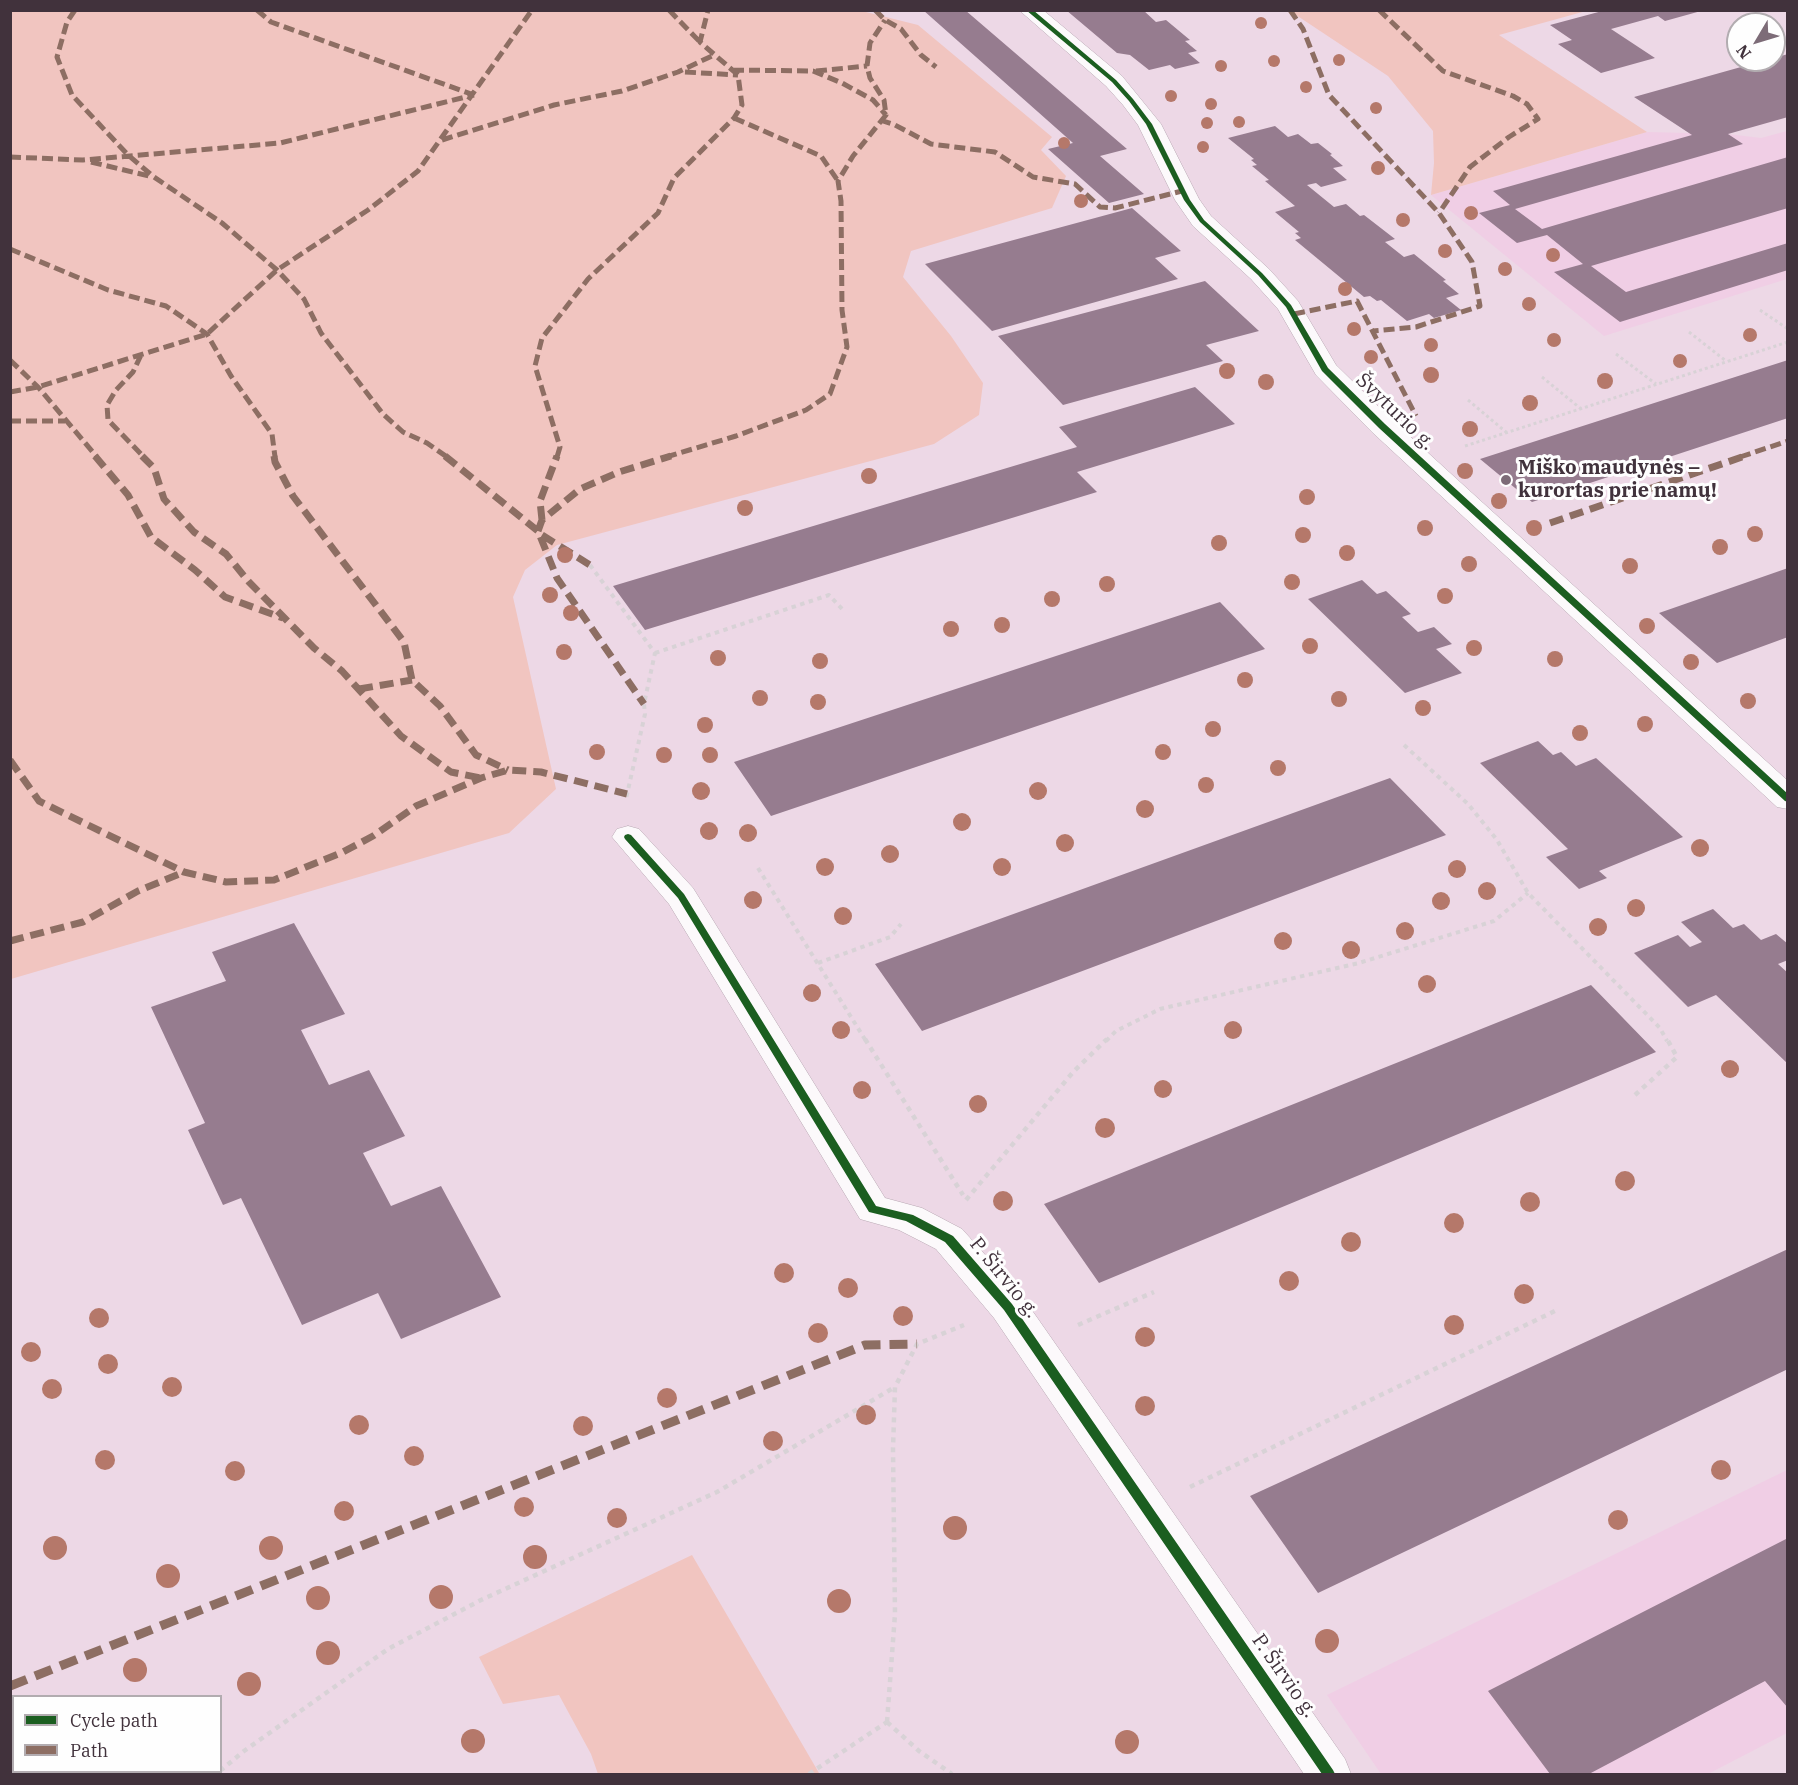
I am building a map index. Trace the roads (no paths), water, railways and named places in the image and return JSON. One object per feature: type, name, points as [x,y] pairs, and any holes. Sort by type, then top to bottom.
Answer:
[{"type":"street","name":"Švyturio g.","points":[[1029,10],[1114,81],[1131,100],[1149,123],[1187,200],[1202,221],[1260,274],[1289,306],[1325,369],[1390,435],[1788,799]]},
{"type":"street","name":"P. Širvio g.","points":[[628,837],[681,896],[873,1209],[909,1218],[949,1239],[1008,1307],[1329,1774]]},
{"type":"place","name":"Miško maudynės – kurortas prie namų!","points":[[1506,480]]}]
